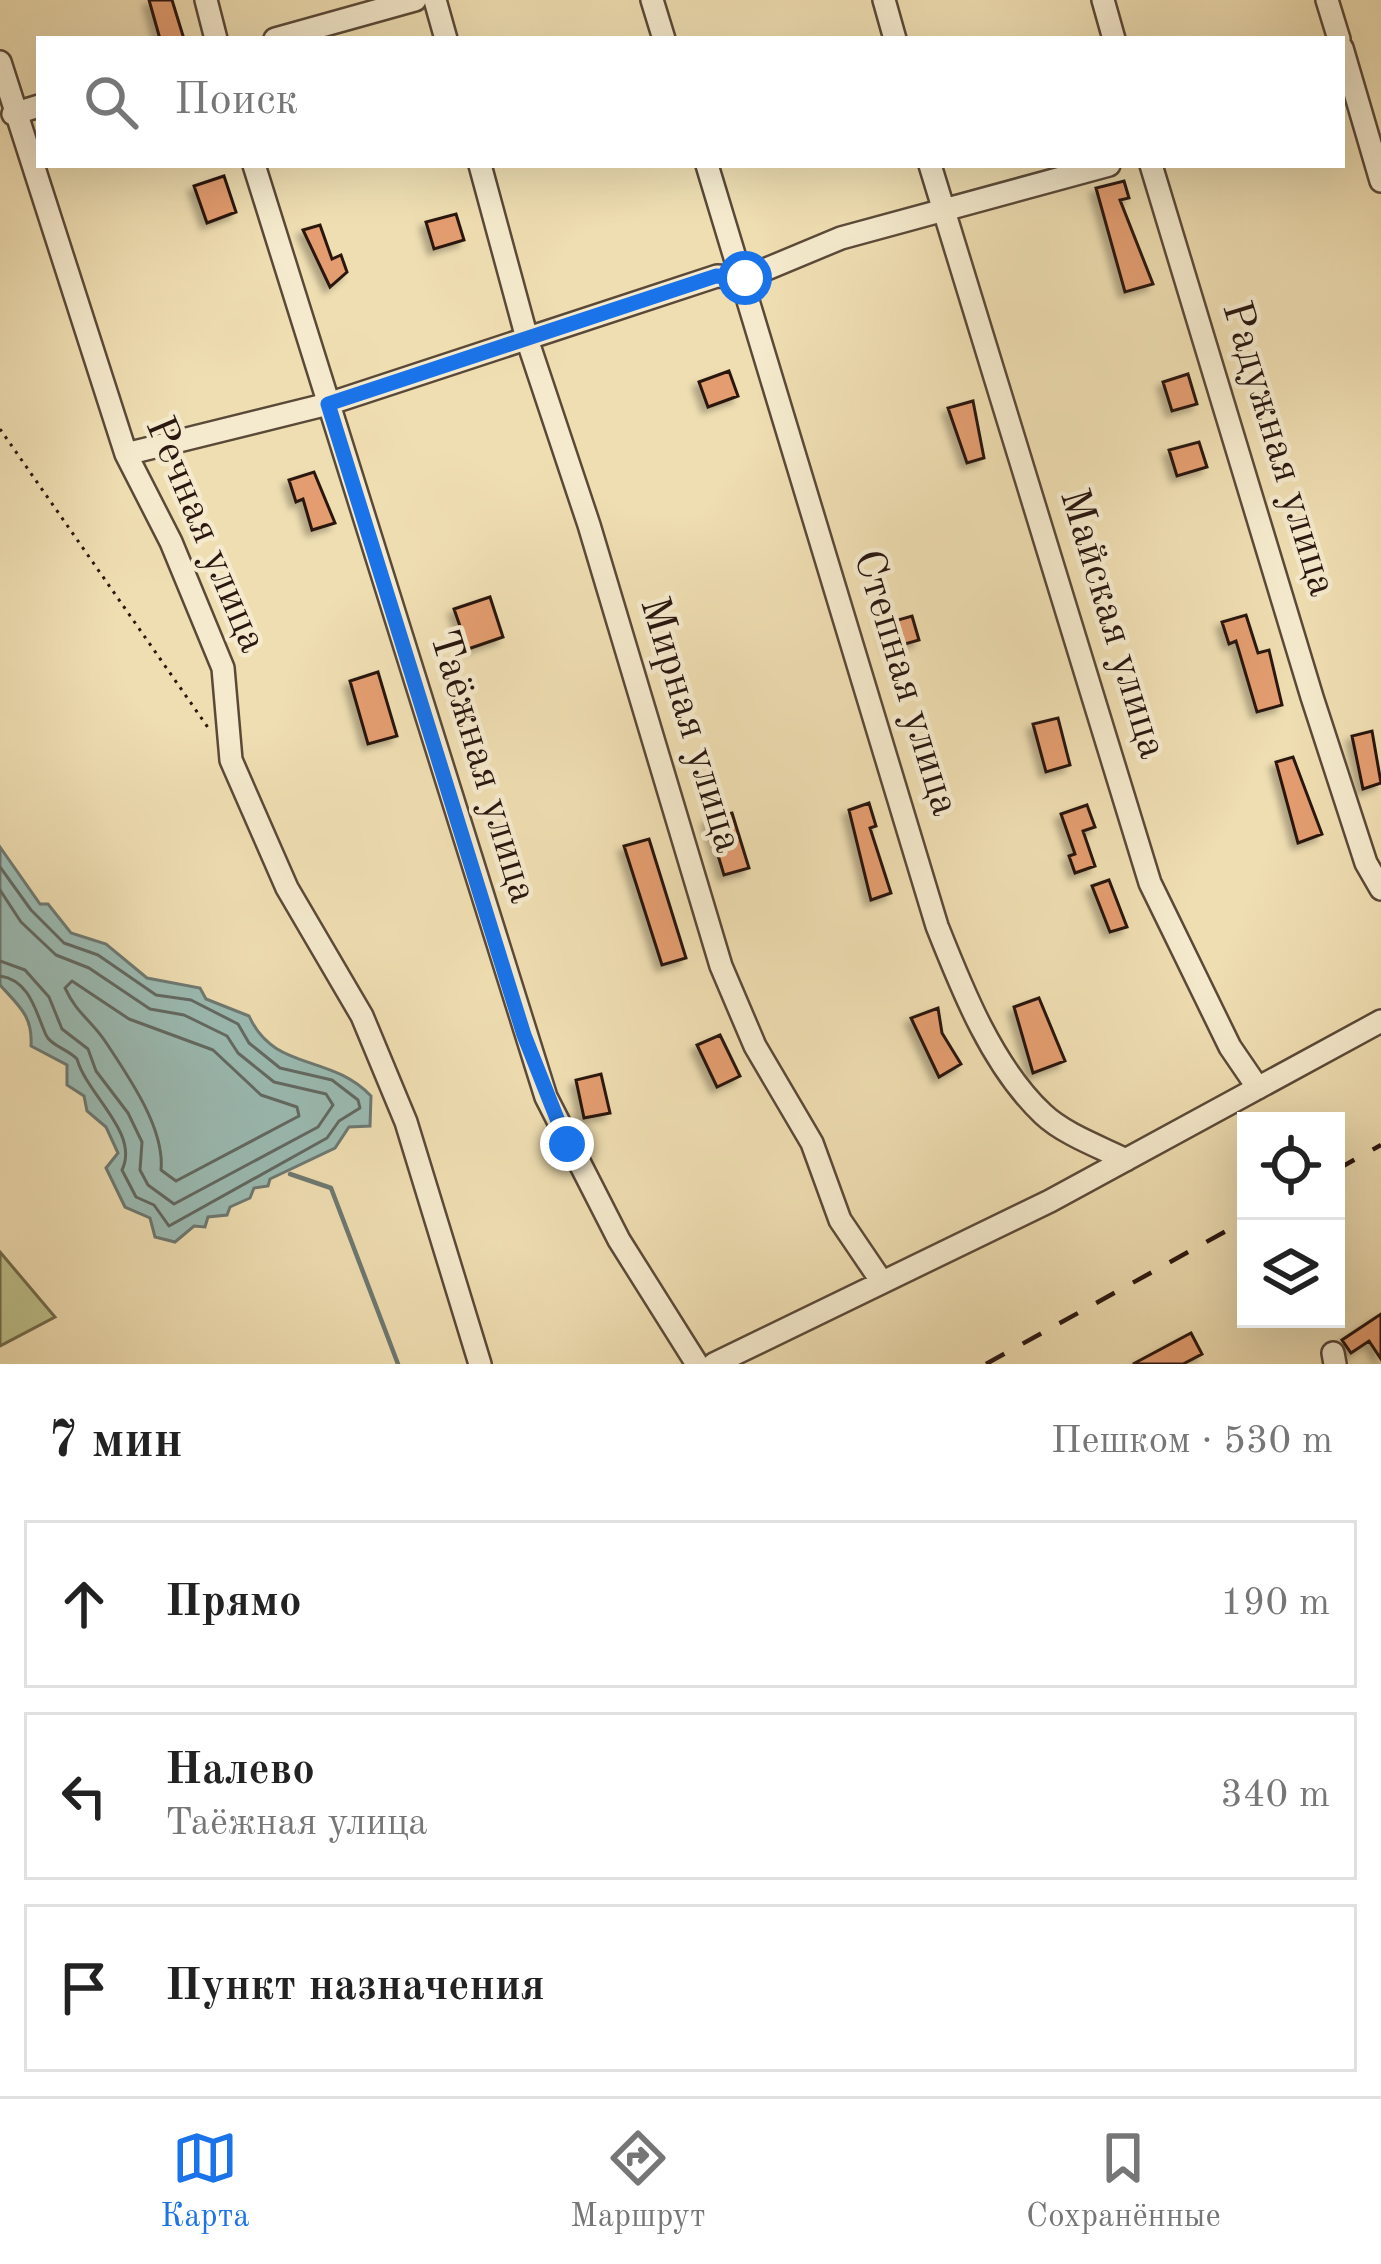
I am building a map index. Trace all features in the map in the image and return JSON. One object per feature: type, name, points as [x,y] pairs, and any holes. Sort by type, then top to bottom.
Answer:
[{"type":"street","points":[[206,0],[215,36]]},
{"type":"street","points":[[286,36],[415,0]]},
{"type":"street","points":[[435,0],[445,36]]},
{"type":"street","points":[[652,0],[663,36]]},
{"type":"street","points":[[884,0],[894,36]]},
{"type":"street","points":[[1103,0],[1113,36]]},
{"type":"street","points":[[1327,0],[1338,36]]},
{"type":"street","name":"Речная улица","points":[[0,62],[126,454],[171,542],[223,668],[231,760],[287,888],[362,1016],[406,1122],[480,1364]]},
{"type":"street","points":[[1348,92],[1381,182]]},
{"type":"street","points":[[13,114],[36,107]]},
{"type":"street","name":"Таёжная улица","points":[[255,168],[546,1097],[619,1240],[698,1364]]},
{"type":"street","name":"Мирная улица","points":[[481,168],[528,342],[590,525],[721,966],[755,1046],[812,1143],[840,1220],[882,1282]]},
{"type":"street","name":"Степная улица","points":[[707,168],[745,278],[937,926],[961,987],[1009,1071],[1045,1116],[1126,1160]]},
{"type":"street","name":"Майская улица","points":[[931,168],[1150,883],[1230,1047],[1258,1088]]},
{"type":"street","points":[[126,454],[328,404],[528,342],[716,276],[745,278],[841,238],[1098,168]]},
{"type":"street","name":"Радужная улица","points":[[1152,168],[1312,697],[1366,863],[1381,890]]},
{"type":"street","points":[[714,1364],[1126,1160],[1381,1021]]},
{"type":"path","points":[[0,429],[231,760]]},
{"type":"green space","points":[[0,1252],[55,1317],[0,1346]]},
{"type":"water","points":[[0,847],[40,904],[48,904],[71,933],[106,944],[147,978],[200,988],[206,999],[249,1016],[273,1046],[355,1083],[371,1096],[370,1126],[349,1127],[335,1148],[270,1179],[268,1186],[254,1188],[250,1198],[230,1207],[227,1215],[208,1217],[205,1227],[194,1226],[175,1242],[155,1237],[150,1218],[125,1207],[106,1168],[118,1153],[106,1127],[87,1111],[84,1096],[67,1085],[67,1065],[31,1046],[27,1019],[0,985]]},
{"type":"building","points":[[149,0],[172,0],[183,36],[159,36]]},
{"type":"building","points":[[224,176],[236,212],[207,223],[194,186]]},
{"type":"building","points":[[1124,181],[1129,198],[1120,200],[1153,284],[1125,292],[1096,188]]},
{"type":"building","points":[[456,214],[464,240],[434,249],[426,222]]},
{"type":"building","points":[[320,225],[332,259],[341,255],[347,272],[330,287],[303,230]]},
{"type":"building","points":[[729,371],[738,396],[708,407],[699,382]]},
{"type":"building","points":[[1188,374],[1197,404],[1172,411],[1163,382]]},
{"type":"building","points":[[973,401],[984,458],[967,463],[948,408]]},
{"type":"building","points":[[1199,442],[1207,467],[1177,476],[1169,450]]},
{"type":"building","points":[[314,472],[335,523],[312,530],[303,499],[296,502],[289,480]]},
{"type":"building","points":[[490,597],[503,637],[468,649],[454,609]]},
{"type":"building","points":[[1246,615],[1258,653],[1269,650],[1282,705],[1257,712],[1236,641],[1229,644],[1222,622]]},
{"type":"building","points":[[912,616],[919,640],[891,648],[884,624]]},
{"type":"building","points":[[378,672],[397,736],[368,744],[350,681]]},
{"type":"building","points":[[1058,718],[1070,765],[1046,772],[1033,724]]},
{"type":"building","points":[[1372,731],[1381,783],[1363,789],[1352,736]]},
{"type":"building","points":[[1293,757],[1322,834],[1298,843],[1276,762]]},
{"type":"building","points":[[869,803],[876,826],[870,828],[891,893],[871,900],[849,810]]},
{"type":"building","points":[[1087,805],[1095,827],[1083,831],[1095,866],[1075,873],[1069,856],[1075,854],[1061,814]]},
{"type":"building","points":[[732,813],[749,868],[724,875],[707,819]]},
{"type":"building","points":[[649,839],[686,958],[662,965],[624,846]]},
{"type":"building","points":[[1109,880],[1127,927],[1110,932],[1092,886]]},
{"type":"building","points":[[1039,998],[1065,1061],[1033,1073],[1014,1007]]},
{"type":"building","points":[[938,1008],[942,1033],[961,1064],[939,1077],[911,1018]]},
{"type":"building","points":[[720,1035],[740,1076],[717,1087],[697,1045]]},
{"type":"building","points":[[601,1074],[610,1113],[584,1118],[576,1080]]},
{"type":"building","points":[[1381,1314],[1381,1359],[1369,1341],[1351,1353],[1342,1340]]},
{"type":"building","points":[[1191,1333],[1202,1354],[1183,1364],[1133,1364]]},
{"type":"waterway","points":[[290,1174],[331,1188],[398,1364]]},
{"type":"railway","points":[[1345,1165],[1381,1145]]},
{"type":"railway","points":[[986,1364],[1237,1225]]},
{"type":"route","points":[[567,1144],[524,1035],[328,404],[528,342],[716,276],[745,278]]}]
